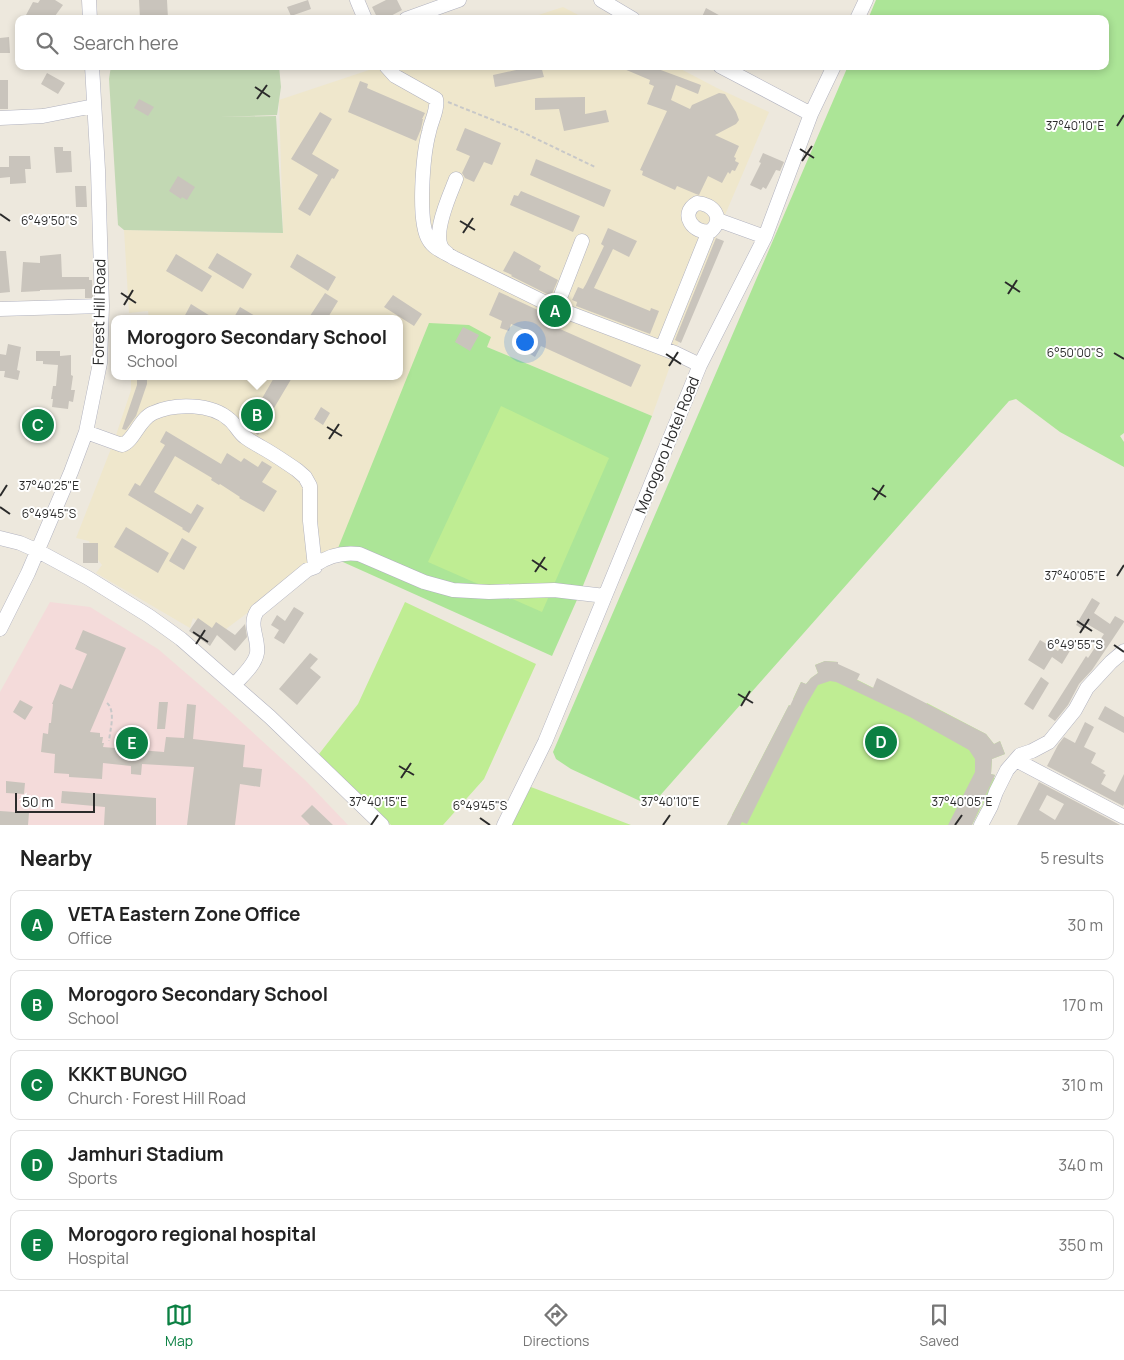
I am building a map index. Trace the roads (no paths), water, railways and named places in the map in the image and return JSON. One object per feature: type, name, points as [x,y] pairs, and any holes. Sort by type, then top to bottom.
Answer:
[{"type":"street","points":[[89,0],[90,15]]},
{"type":"street","points":[[357,0],[363,15]]},
{"type":"street","points":[[417,15],[459,0]]},
{"type":"street","points":[[601,0],[626,15]]},
{"type":"street","points":[[859,15],[866,0]]},
{"type":"street","name":"Forest Hill Road","points":[[0,629],[18,596],[71,472],[86,432],[100,363],[102,306],[98,170],[92,70]]},
{"type":"street","points":[[390,70],[395,76],[436,98],[437,106],[429,131],[423,174],[423,215],[426,234],[430,242],[454,258],[556,308],[662,348],[700,365]]},
{"type":"street","points":[[728,70],[811,114]]},
{"type":"street","name":"Morogoro Hotel Road","points":[[504,825],[545,742],[700,365],[765,237],[811,114],[832,70]]},
{"type":"street","points":[[0,118],[43,116],[94,106]]},
{"type":"street","points":[[454,258],[444,251],[439,238],[444,210],[456,179]]},
{"type":"street","points":[[662,348],[713,226],[765,237]]},
{"type":"street","points":[[556,308],[582,241]]},
{"type":"street","points":[[0,309],[102,306]]},
{"type":"street","points":[[86,432],[122,445],[128,441],[143,420],[159,411],[192,406],[207,408],[221,414],[230,420],[243,436],[292,466],[308,482],[315,567]]},
{"type":"street","points":[[0,538],[20,543],[38,551],[88,578],[149,616],[181,639],[298,743],[382,825]]},
{"type":"street","points":[[234,685],[252,665],[257,654],[257,641],[253,622],[256,611],[307,570],[315,567],[315,565],[323,560],[345,553],[368,557],[424,582],[453,590],[489,592],[554,590],[605,596]]},
{"type":"street","points":[[981,825],[1008,770],[1020,755],[1049,742],[1075,710],[1087,688],[1110,662],[1124,651]]},
{"type":"street","points":[[1016,760],[1123,815]]},
{"type":"place","name":"VETA Eastern Zone Office","points":[[555,311]]},
{"type":"place","name":"Morogoro Secondary School","points":[[257,415]]},
{"type":"place","name":"KKKT BUNGO","points":[[38,425]]},
{"type":"place","name":"Jamhuri Stadium","points":[[881,742]]},
{"type":"place","name":"Morogoro regional hospital","points":[[132,743]]}]
